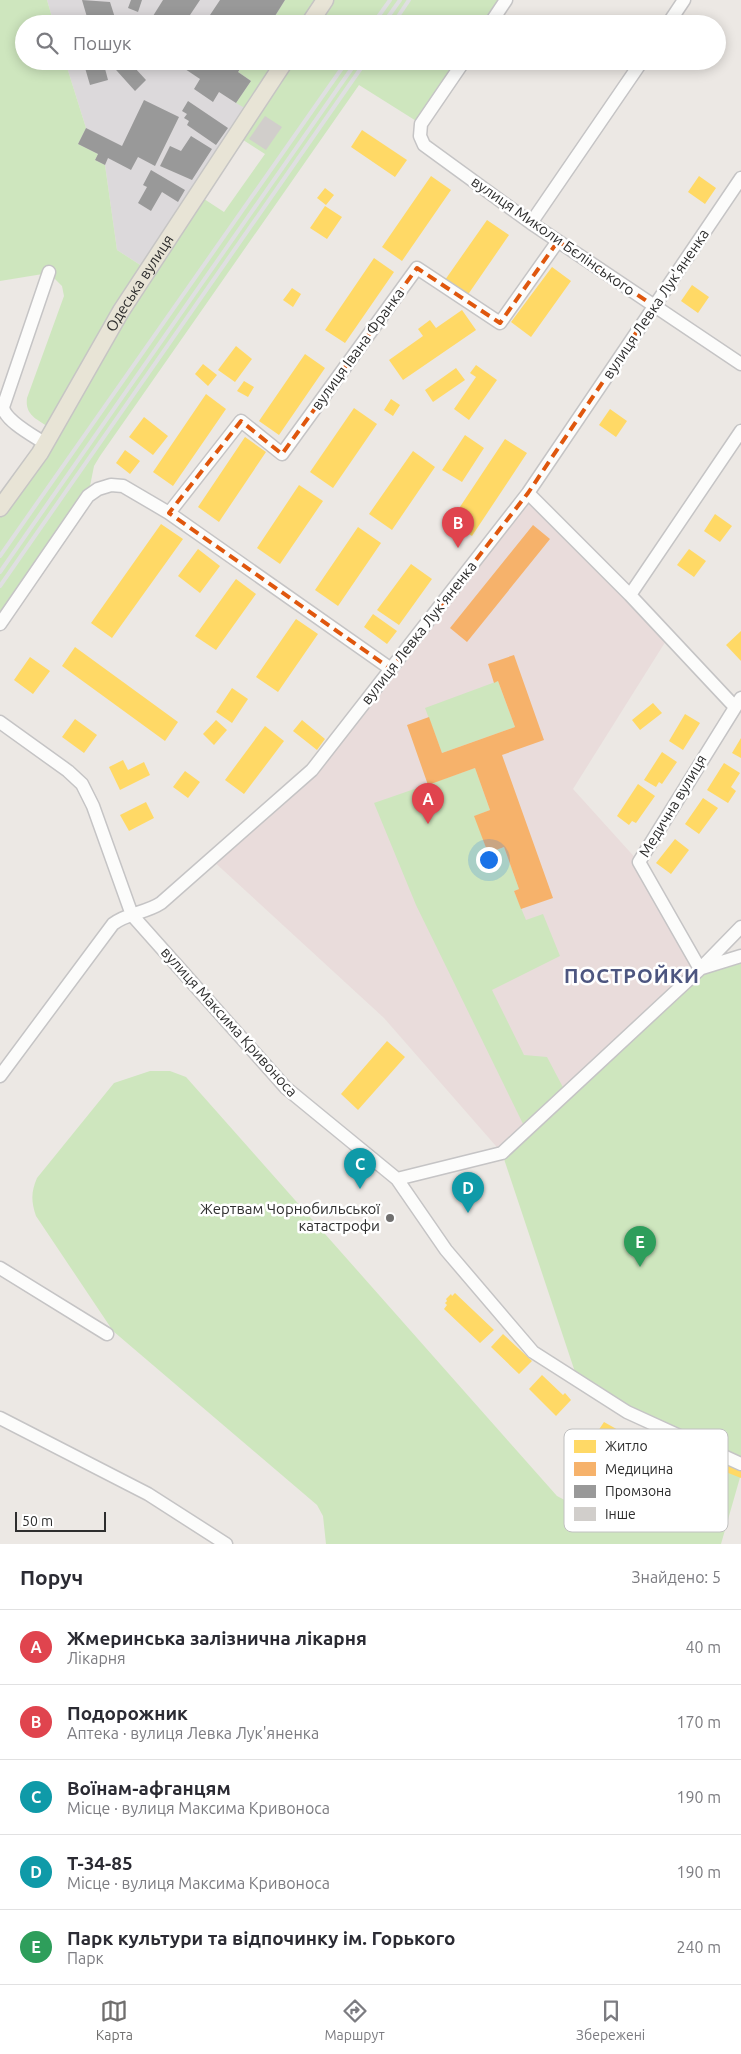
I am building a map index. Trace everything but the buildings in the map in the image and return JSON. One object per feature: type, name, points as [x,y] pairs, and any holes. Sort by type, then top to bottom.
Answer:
[{"type":"main road","points":[[315,15],[325,0]]},
{"type":"main road","name":"Одеська вулиця","points":[[0,508],[46,444],[117,319],[279,70]]},
{"type":"street","points":[[496,15],[506,0]]},
{"type":"street","points":[[674,15],[684,0]]},
{"type":"street","name":"вулиця Миколи Бєлінського","points":[[458,70],[421,124],[420,136],[424,144],[531,223],[741,364]]},
{"type":"street","points":[[531,223],[636,70]]},
{"type":"street","name":"вулиця Левка Лук'яненка","points":[[0,1076],[108,929],[118,920],[155,907],[168,898],[312,770],[528,493],[741,178]]},
{"type":"street","name":"вулиця Івана Франка","points":[[169,513],[241,421],[282,454],[417,268],[500,323],[558,241]]},
{"type":"street","points":[[46,444],[10,420],[3,407],[49,272]]},
{"type":"street","points":[[630,596],[741,431]]},
{"type":"street","points":[[0,624],[88,496],[111,485],[124,486],[169,513],[391,669]]},
{"type":"street","points":[[528,493],[738,702]]},
{"type":"street","name":"Медична вулиця","points":[[700,969],[638,862],[738,702]]},
{"type":"street","name":"вулиця Максима Кривоноса","points":[[0,722],[68,770],[82,784],[93,806],[132,915],[286,1088],[397,1178],[446,1250],[532,1352],[627,1412],[664,1429]]},
{"type":"street","points":[[397,1178],[502,1153],[700,969],[741,926]]},
{"type":"street","points":[[700,969],[741,956]]},
{"type":"street","points":[[0,1268],[107,1334]]},
{"type":"street","points":[[0,1418],[148,1494],[226,1544]]},
{"type":"street","name":"вулиця Максима Кривоноса","points":[[728,1458],[741,1464]]},
{"type":"highlighted area","points":[[558,241],[654,306],[528,493],[391,669],[169,513],[241,421],[282,454],[417,268],[500,323]]},
{"type":"shaded area","points":[[47,0],[325,0],[315,15],[51,15]]},
{"type":"shaded area","points":[[68,70],[279,70],[148,270],[117,250],[105,165],[95,160],[98,154],[78,144],[86,128]]},
{"type":"shaded area","points":[[528,493],[669,636],[573,789],[639,862],[700,969],[502,1153],[384,1018],[211,859],[312,770]]},
{"type":"green space","points":[[0,0],[47,0],[51,15],[15,15],[15,70],[68,70],[86,128],[78,144],[98,154],[95,160],[105,165],[117,250],[148,270],[198,195],[224,212],[265,154],[237,136],[252,112],[236,103],[251,81],[238,72],[239,70],[458,70],[421,124],[359,85],[100,456],[94,466],[88,496],[0,624],[0,508],[47,426],[29,412],[27,398],[64,296],[62,286],[49,273],[0,281]]},
{"type":"green space","points":[[285,0],[506,0],[496,15],[276,15]]},
{"type":"green space","points":[[498,681],[515,727],[442,753],[425,708]]},
{"type":"green space","points":[[475,768],[490,810],[475,816],[488,853],[504,847],[519,889],[514,891],[526,920],[543,914],[560,956],[492,990],[524,1055],[547,1057],[566,1093],[700,969],[741,956],[741,1474],[728,1520],[728,1429],[667,1429],[578,1381],[502,1153],[526,1130],[416,905],[374,803]]},
{"type":"green space","points":[[150,1071],[170,1071],[186,1077],[557,1496],[564,1500],[564,1532],[724,1532],[721,1544],[326,1544],[323,1516],[317,1505],[113,1331],[36,1216],[32,1197],[37,1178],[114,1083]]},
{"type":"railway","points":[[379,15],[390,0]]},
{"type":"railway","points":[[389,15],[400,0]]},
{"type":"railway","points":[[399,15],[409,0]]},
{"type":"railway","points":[[0,556],[341,70]]},
{"type":"railway","points":[[0,572],[351,70]]},
{"type":"railway","points":[[0,586],[360,70]]},
{"type":"place","name":"Подорожник","points":[[458,548]]},
{"type":"place","name":"Жмеринська залізнична лікарня","points":[[428,824]]},
{"type":"place","name":"Воїнам-афганцям","points":[[360,1189]]},
{"type":"place","name":"Т-34-85","points":[[468,1213]]},
{"type":"place","name":"Жертвам Чорнобильської катастрофи","points":[[390,1218]]},
{"type":"place","name":"Парк культури та відпочинку ім. Горького","points":[[640,1267]]},
{"type":"district","name":"ПОСТРОЙКИ","points":[[632,976]]}]
